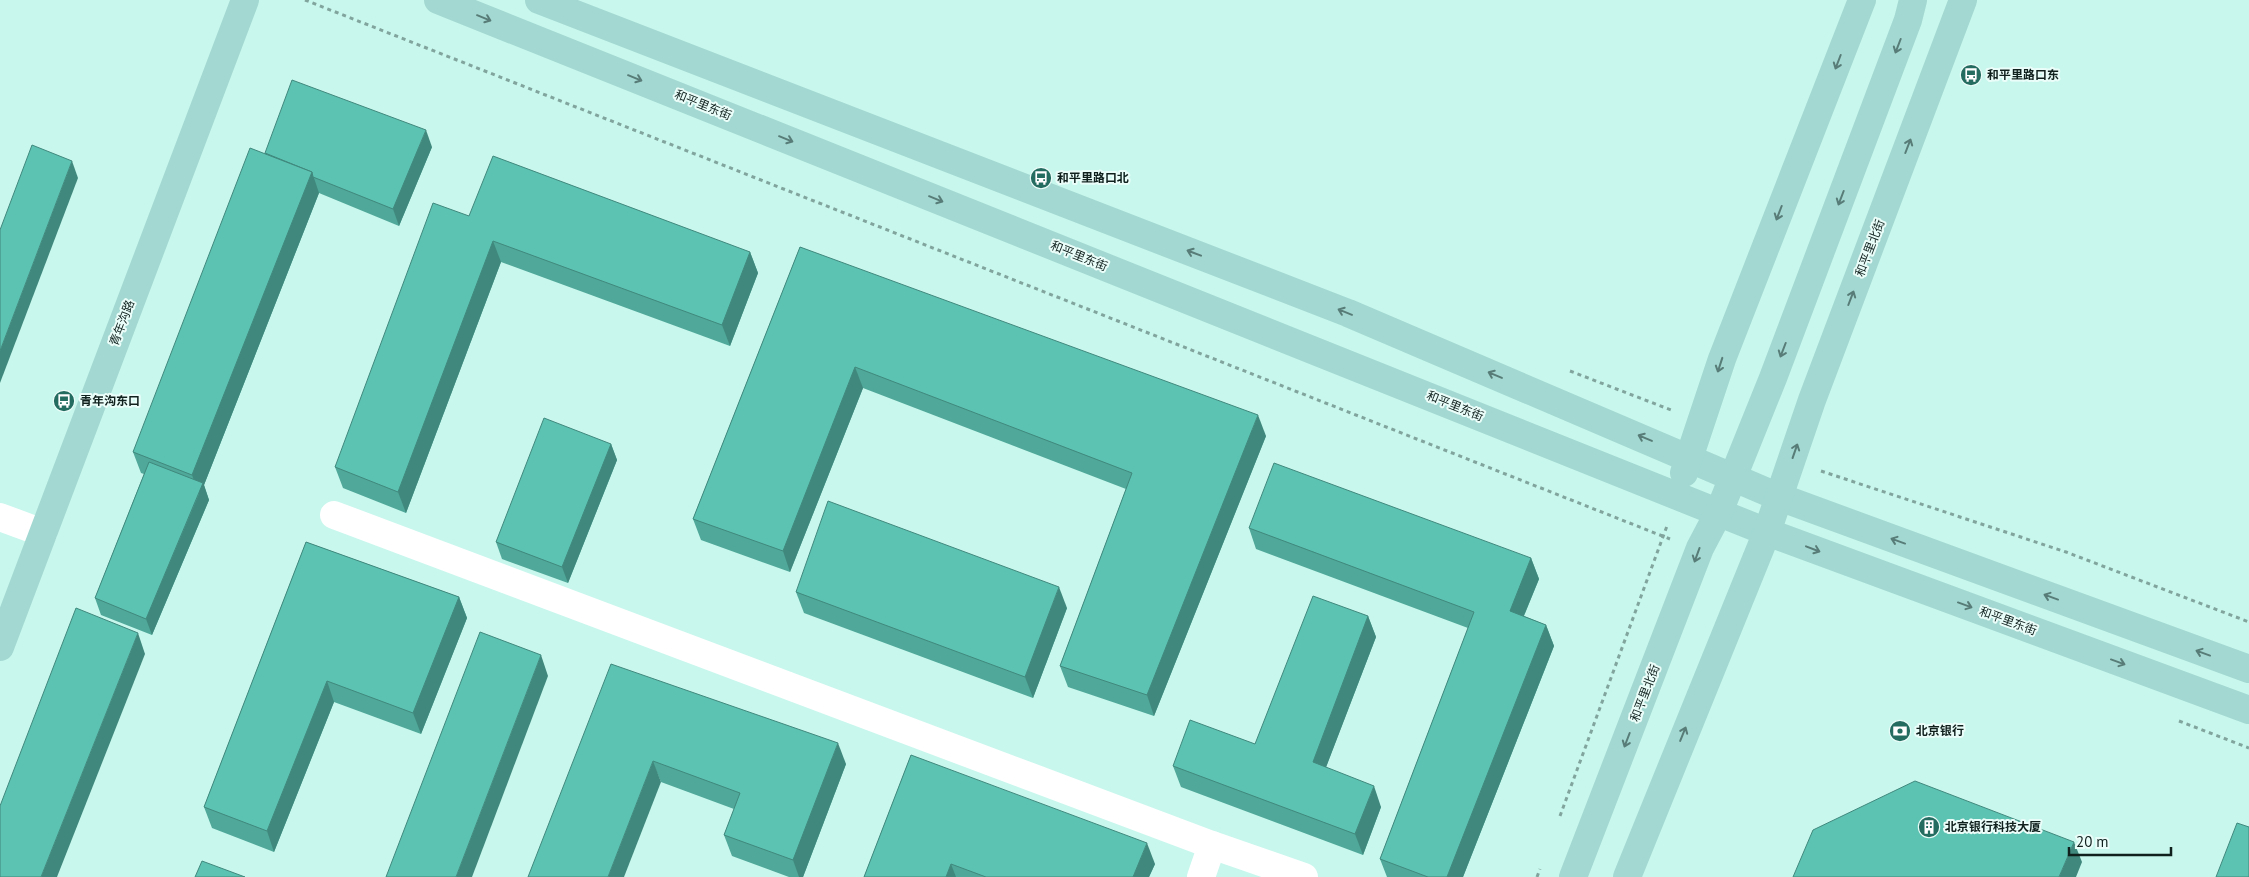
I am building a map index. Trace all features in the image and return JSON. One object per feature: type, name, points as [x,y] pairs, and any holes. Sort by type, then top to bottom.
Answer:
[{"type":"street","name":"青年沟路","points":[[0,647],[245,0]]},
{"type":"street","name":"和平里东街","points":[[438,0],[1767,532],[2249,710]]},
{"type":"street","points":[[538,0],[1348,313],[1779,497],[2249,669]]},
{"type":"street","points":[[1677,495],[1722,360],[1862,0]]},
{"type":"street","points":[[1733,477],[1773,378],[1908,20],[1913,0]]},
{"type":"street","name":"和平里北街","points":[[1767,532],[1812,400],[1963,0]]},
{"type":"street","name":"和平里北街","points":[[1574,877],[1700,548],[1719,512],[1733,477]]},
{"type":"street","points":[[334,515],[1212,845],[1304,877]]},
{"type":"street","points":[[0,517],[43,532]]},
{"type":"street","points":[[1627,877],[1649,818],[1767,532]]},
{"type":"street","points":[[1639,877],[1649,818]]},
{"type":"street","points":[[1201,877],[1212,845]]},
{"type":"path","points":[[305,0],[1663,537],[1700,548]]},
{"type":"path","points":[[1558,821],[1677,495]]},
{"type":"path","points":[[2175,719],[2249,748]]},
{"type":"path","points":[[1537,877],[1541,868]]},
{"type":"building","points":[[292,80],[426,130],[393,209],[313,177],[312,172],[265,153]]},
{"type":"building","points":[[32,145],[72,161],[0,351],[0,230]]},
{"type":"building","points":[[250,148],[312,172],[192,475],[133,452]]},
{"type":"building","points":[[493,156],[750,252],[722,325],[493,241],[398,492],[335,467],[433,203],[469,216]]},
{"type":"building","points":[[800,247],[1258,415],[1147,695],[1060,666],[1132,473],[855,367],[783,551],[693,519]]},
{"type":"building","points":[[544,418],[611,444],[562,567],[496,542]]},
{"type":"building","points":[[149,462],[203,483],[146,619],[95,598]]},
{"type":"building","points":[[1274,463],[1531,558],[1510,611],[1546,625],[1447,877],[1428,877],[1380,859],[1474,612],[1249,528]]},
{"type":"building","points":[[828,501],[1059,587],[1025,677],[796,592]]},
{"type":"building","points":[[306,542],[459,597],[413,713],[327,681],[267,831],[204,807]]},
{"type":"building","points":[[1313,596],[1368,616],[1313,762],[1374,786],[1355,834],[1173,766],[1190,720],[1255,744]]},
{"type":"building","points":[[76,608],[138,633],[41,877],[0,877],[0,806]]},
{"type":"building","points":[[480,632],[541,655],[456,877],[386,877]]},
{"type":"building","points":[[611,664],[838,743],[793,860],[724,835],[740,793],[653,761],[608,877],[528,877]]},
{"type":"building","points":[[911,755],[1147,843],[1133,877],[986,877],[951,864],[946,877],[864,877]]},
{"type":"building","name":"北京银行科技大厦","points":[[1915,781],[2074,842],[2059,877],[1793,877],[1813,830]]},
{"type":"building","points":[[2237,823],[2249,827],[2249,877],[2216,877]]},
{"type":"building","points":[[202,861],[245,877],[195,877]]},
{"type":"place","name":"和平里路口东","points":[[1971,75]]},
{"type":"place","name":"和平里路口北","points":[[1041,178]]},
{"type":"place","name":"青年沟东口","points":[[64,401]]},
{"type":"place","name":"北京银行","points":[[1900,731]]},
{"type":"place","name":"北京银行科技大厦","points":[[1929,827]]}]
